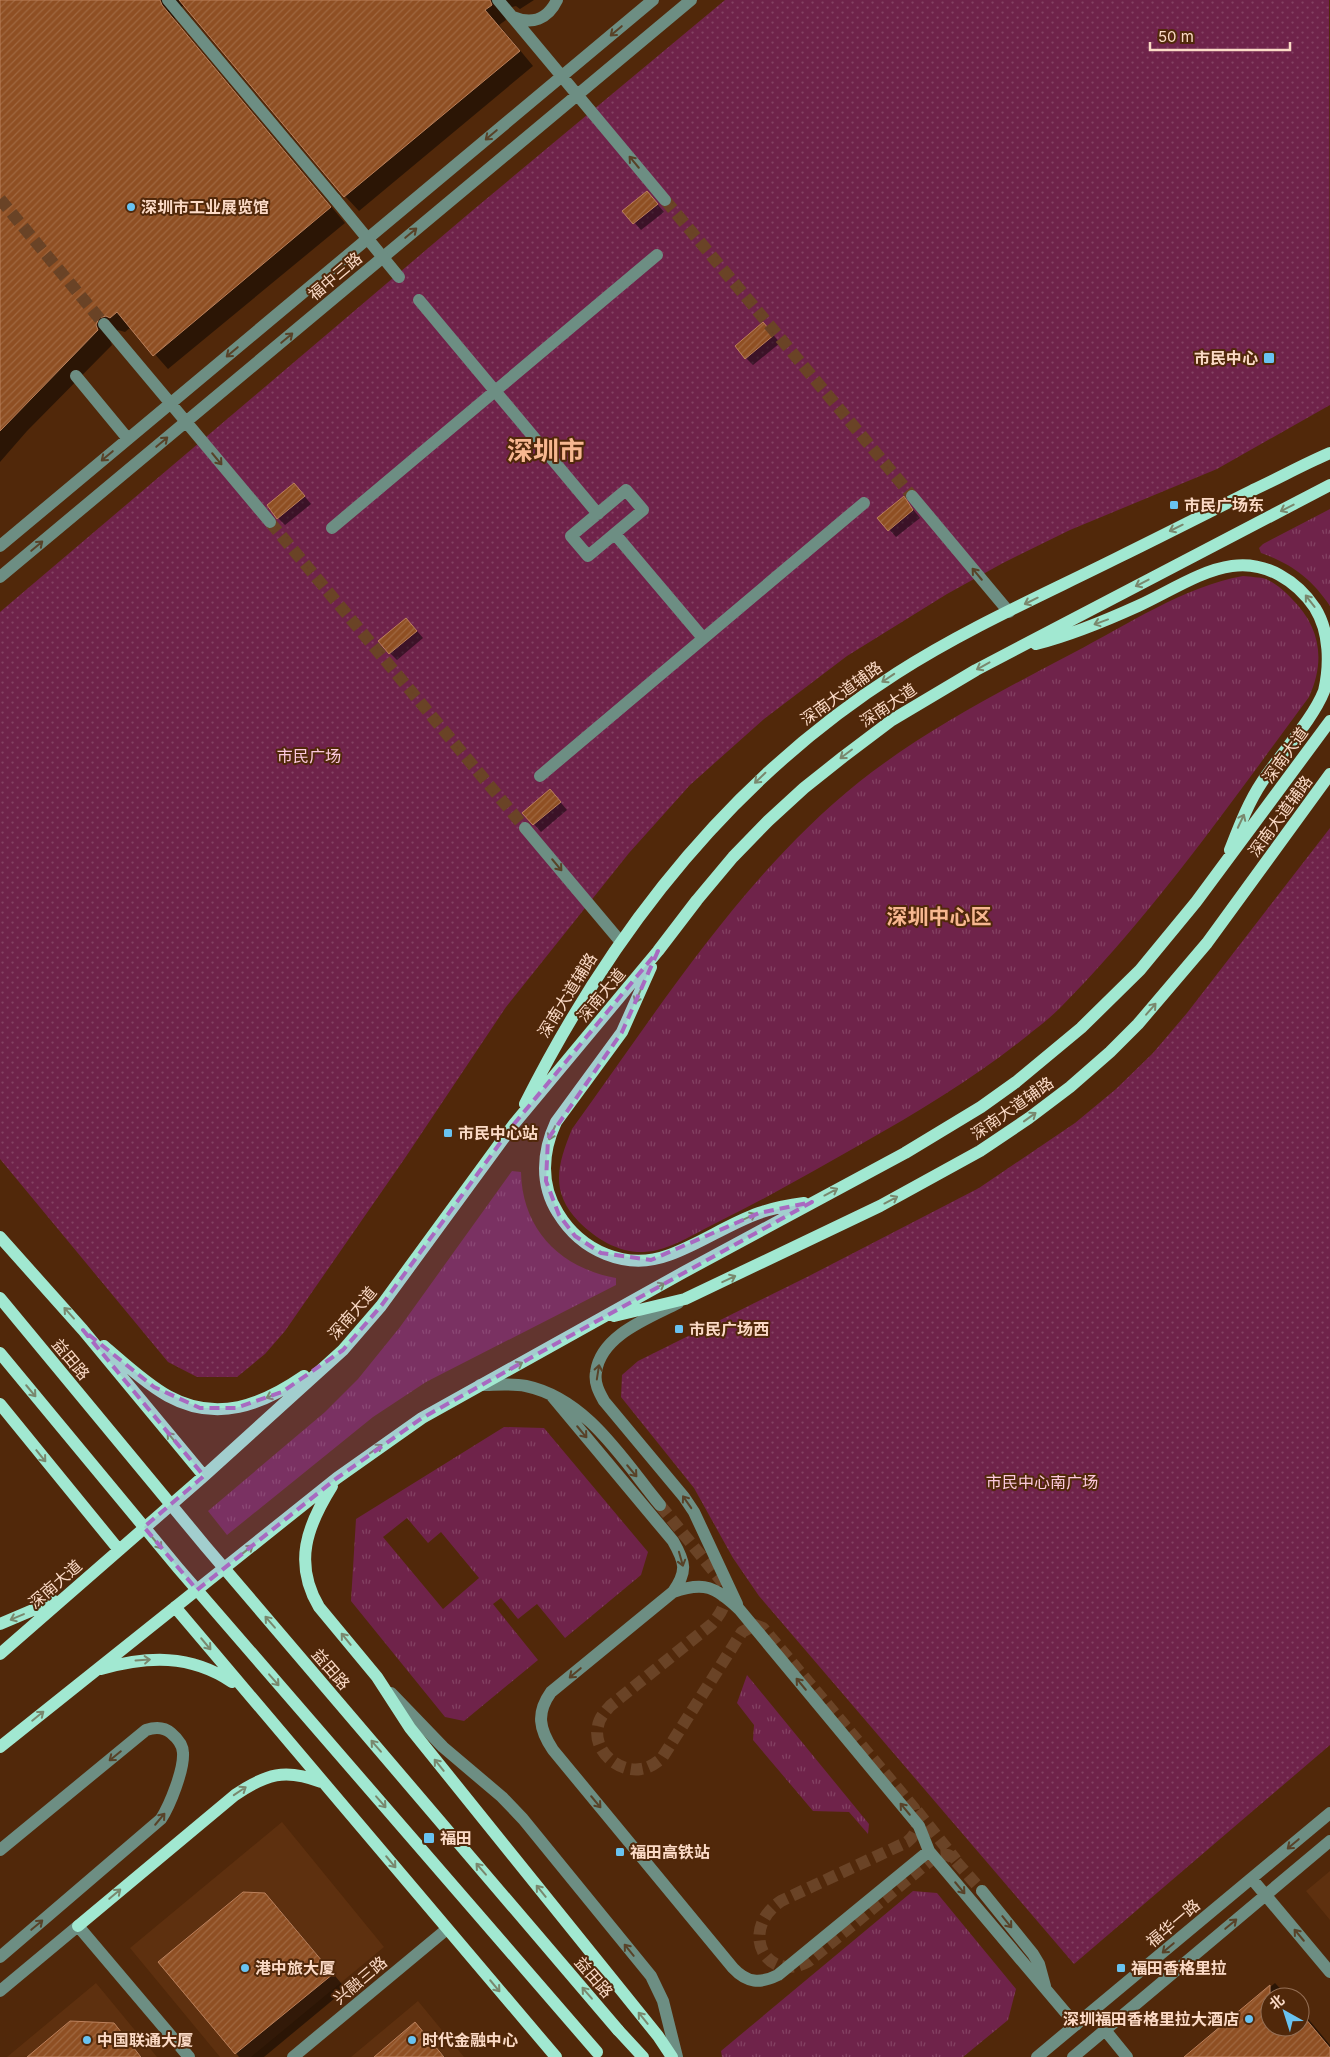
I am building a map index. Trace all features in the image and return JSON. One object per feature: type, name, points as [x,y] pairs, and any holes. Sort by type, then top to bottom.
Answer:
[{"type":"main road","name":"深南大道辅路","points":[[514,1124],[551,1052],[620,940],[715,824],[769,770],[832,719],[899,671],[1008,612],[1330,453]]},
{"type":"main road","name":"深南大道","points":[[0,1654],[204,1476],[343,1350],[382,1306],[514,1124],[658,952],[697,900],[733,857],[804,788],[892,720],[1011,651],[1330,485]]},
{"type":"main road","points":[[1011,651],[1059,638],[1111,619],[1193,579],[1233,566],[1265,569],[1288,579],[1298,588],[1313,605],[1324,627],[1330,648],[1329,674],[1324,692],[1313,710],[1261,782],[1241,822],[1223,866]]},
{"type":"main road","name":"深南大道","points":[[0,1747],[337,1478],[422,1418],[944,1131],[981,1107],[1050,1055],[1112,999],[1140,970],[1223,866],[1330,721]]},
{"type":"main road","name":"深南大道辅路","points":[[600,1319],[686,1299],[804,1243],[934,1177],[980,1151],[1029,1118],[1070,1087],[1138,1024],[1207,943],[1330,774]]},
{"type":"main road","points":[[658,952],[622,1032],[556,1122],[548,1139],[545,1157],[546,1181],[554,1208],[575,1236],[588,1246],[612,1257],[651,1260],[670,1255],[759,1213],[812,1202]]},
{"type":"main road","points":[[0,1237],[83,1330],[204,1476]]},
{"type":"main road","name":"益田路","points":[[0,1298],[206,1547],[643,2057]]},
{"type":"main road","points":[[83,1330],[168,1396],[200,1408],[216,1410],[259,1402],[282,1392],[343,1350]]},
{"type":"main road","points":[[0,1354],[185,1576],[599,2054]]},
{"type":"main road","points":[[0,1404],[118,1550]]},
{"type":"main road","points":[[337,1478],[310,1527],[304,1557],[305,1571],[313,1596],[319,1607],[376,1677],[410,1728],[651,2028],[672,2057]]},
{"type":"main road","points":[[0,1624],[65,1596]]},
{"type":"main road","points":[[175,1607],[556,2057]]},
{"type":"main road","points":[[96,1670],[129,1661],[158,1659],[187,1662],[217,1672],[245,1690]]},
{"type":"main road","points":[[78,1926],[234,1795],[252,1783],[271,1775],[287,1773],[305,1776],[324,1783]]},
{"type":"street","points":[[168,0],[399,277]]},
{"type":"street","points":[[498,0],[665,200]]},
{"type":"street","points":[[513,17],[530,22],[539,20],[547,15],[557,0]]},
{"type":"street","name":"福中三路","points":[[0,546],[653,0]]},
{"type":"street","name":"福中三路","points":[[0,577],[690,0]]},
{"type":"street","points":[[332,528],[657,255]]},
{"type":"street","points":[[419,300],[598,514]]},
{"type":"street","points":[[104,324],[270,522]]},
{"type":"street","points":[[76,376],[128,439]]},
{"type":"street","points":[[626,490],[643,510],[588,556],[571,536],[598,514],[626,490]]},
{"type":"street","points":[[912,496],[1008,612]]},
{"type":"street","points":[[540,776],[864,503]]},
{"type":"street","points":[[615,534],[703,638]]},
{"type":"street","points":[[525,828],[620,940]]},
{"type":"street","points":[[686,1299],[642,1322],[612,1342],[601,1357],[596,1372],[596,1386],[604,1402],[684,1497],[694,1512],[739,1609]]},
{"type":"street","points":[[480,1385],[504,1384],[526,1386],[572,1406],[590,1420],[660,1505]]},
{"type":"street","points":[[550,1395],[673,1541],[681,1555],[684,1569],[681,1580],[672,1592],[551,1692],[544,1703],[540,1717],[542,1727],[546,1739],[553,1750],[739,1974],[752,1981],[760,1982],[778,1975],[929,1850]]},
{"type":"street","points":[[672,1592],[690,1586],[707,1587],[723,1594],[739,1609],[919,1826],[929,1850],[1076,2025]]},
{"type":"street","points":[[376,1677],[443,1747],[502,1797],[523,1819],[651,1976],[663,2001],[676,2057]]},
{"type":"street","points":[[0,1850],[146,1730],[155,1728],[165,1729],[179,1742],[183,1752],[182,1759],[172,1800],[161,1819],[0,1957]]},
{"type":"street","name":"福华一路","points":[[1037,2057],[1330,1813]]},
{"type":"street","points":[[1073,2057],[1330,1842]]},
{"type":"street","points":[[1252,1879],[1330,1972]]},
{"type":"street","points":[[982,1890],[1033,1954],[1039,1964],[1047,1991]]},
{"type":"street","points":[[0,1991],[78,1926],[189,2057]]},
{"type":"street","name":"兴融三路","points":[[293,2057],[447,1929]]},
{"type":"street","points":[[1105,2030],[1127,2057]]},
{"type":"highlighted area","points":[[658,951],[622,1032],[548,1139],[546,1181],[559,1215],[575,1236],[601,1253],[651,1260],[759,1213],[812,1202],[422,1418],[337,1478],[197,1590],[144,1527],[204,1476],[83,1330],[154,1387],[200,1408],[236,1408],[282,1392],[343,1350],[381,1306],[514,1124]]},
{"type":"shaded area","points":[[282,1822],[384,1947],[251,2057],[220,2057],[130,1948]]},
{"type":"shaded area","points":[[1330,1871],[1330,1920],[1306,1891]]},
{"type":"shaded area","points":[[96,1983],[157,2057],[7,2057]]},
{"type":"shaded area","points":[[418,2001],[464,2057],[351,2057]]},
{"type":"green space","name":"市民广场","points":[[725,0],[1329,0],[1330,405],[1217,469],[1070,530],[1003,563],[947,594],[847,656],[764,719],[690,785],[629,853],[506,1007],[405,1158],[285,1331],[265,1354],[237,1377],[197,1377],[168,1362],[0,1159],[0,612],[473,210]]},
{"type":"green space","points":[[1330,509],[1330,606],[1308,580],[1292,567],[1261,553],[1259,548],[1263,544]]},
{"type":"green space","points":[[1243,576],[1264,578],[1276,585],[1289,595],[1308,620],[1314,632],[1318,657],[1317,670],[1309,697],[1159,897],[1060,1008],[1008,1051],[926,1106],[773,1194],[672,1245],[644,1252],[626,1250],[608,1244],[579,1222],[563,1199],[559,1177],[563,1154],[572,1129],[704,946],[777,859],[817,819],[884,763],[963,713],[1156,608],[1199,589]]},
{"type":"green space","name":"市民中心南广场","points":[[1330,828],[1330,1745],[1074,1964],[759,1596],[733,1558],[694,1488],[621,1397],[622,1375],[638,1361],[809,1276],[979,1188],[1075,1123],[1116,1089],[1153,1053],[1187,1013]]},
{"type":"green space","points":[[512,1171],[521,1172],[523,1193],[528,1211],[548,1243],[578,1265],[596,1273],[616,1278],[616,1285],[426,1382],[373,1417],[227,1535],[208,1511],[325,1412],[358,1379],[400,1327]]},
{"type":"green space","points":[[504,1427],[544,1428],[648,1552],[641,1575],[565,1638],[537,1604],[518,1619],[501,1598],[493,1604],[538,1660],[464,1721],[445,1717],[351,1601],[356,1519]],"holes":[[[407,1518],[428,1543],[441,1532],[479,1578],[443,1609],[383,1537]]]},
{"type":"green space","points":[[747,1675],[869,1824],[868,1834],[849,1812],[813,1811],[753,1740],[754,1725],[737,1703]]},
{"type":"green space","points":[[913,1891],[937,1893],[1016,1989],[1008,2020],[963,2057],[722,2057],[721,2051]]},
{"type":"building","points":[[0,0],[160,0],[162,5],[331,207],[153,356],[117,312],[110,318],[106,316],[99,318],[96,325],[98,330],[0,431]]},
{"type":"building","points":[[179,0],[490,0],[492,5],[485,10],[520,51],[344,197]]},
{"type":"building","points":[[647,191],[658,204],[633,224],[622,211]]},
{"type":"building","points":[[763,322],[774,335],[745,359],[735,346]]},
{"type":"building","points":[[294,483],[305,496],[277,519],[267,505]]},
{"type":"building","points":[[904,496],[913,510],[888,531],[877,518]]},
{"type":"building","points":[[406,618],[417,631],[389,654],[378,641]]},
{"type":"building","points":[[550,789],[561,802],[533,825],[522,813]]},
{"type":"building","name":"港中旅大厦","points":[[243,1892],[265,1893],[333,1974],[235,2054],[158,1962]]},
{"type":"building","name":"深圳福田香格里拉大酒店","points":[[1260,1993],[1260,2037],[1310,2037],[1310,2024],[1330,2048],[1330,2057],[1184,2057]]},
{"type":"building","name":"中国联通大厦","points":[[70,2021],[114,2023],[141,2057],[27,2057]]},
{"type":"building","name":"时代金融中心","points":[[415,2022],[444,2057],[374,2057]]},
{"type":"tunnel","points":[[0,199],[104,324]]},
{"type":"tunnel","points":[[665,200],[912,496]]},
{"type":"tunnel","points":[[270,522],[525,828]]},
{"type":"tunnel","points":[[660,1505],[723,1583],[725,1589],[724,1605],[712,1624],[610,1706],[604,1713],[599,1723],[597,1735],[603,1751],[616,1763],[632,1769],[647,1768],[662,1758],[742,1632],[755,1625],[763,1628],[914,1808],[917,1822],[916,1831],[907,1842],[781,1901],[768,1913],[761,1926],[759,1939],[763,1951],[770,1960],[781,1966],[794,1967],[809,1961],[936,1856],[948,1855],[953,1858],[982,1891]]},
{"type":"tunnel","points":[[917,1811],[956,1860]]},
{"type":"place","name":"深圳市工业展览馆","points":[[131,207]]},
{"type":"place","name":"市民中心","points":[[1269,358]]},
{"type":"place","name":"市民广场东","points":[[1174,505]]},
{"type":"place","name":"市民中心站","points":[[448,1133]]},
{"type":"place","name":"市民广场西","points":[[679,1329]]},
{"type":"place","name":"福田","points":[[429,1838]]},
{"type":"place","name":"福田高铁站","points":[[620,1852]]},
{"type":"place","name":"港中旅大厦","points":[[245,1968]]},
{"type":"place","name":"福田香格里拉","points":[[1121,1968]]},
{"type":"place","name":"深圳福田香格里拉大酒店","points":[[1249,2019]]},
{"type":"place","name":"中国联通大厦","points":[[87,2040]]},
{"type":"place","name":"时代金融中心","points":[[412,2040]]},
{"type":"district","name":"深圳市","points":[[546,450]]},
{"type":"district","name":"深圳中心区","points":[[939,916]]}]
